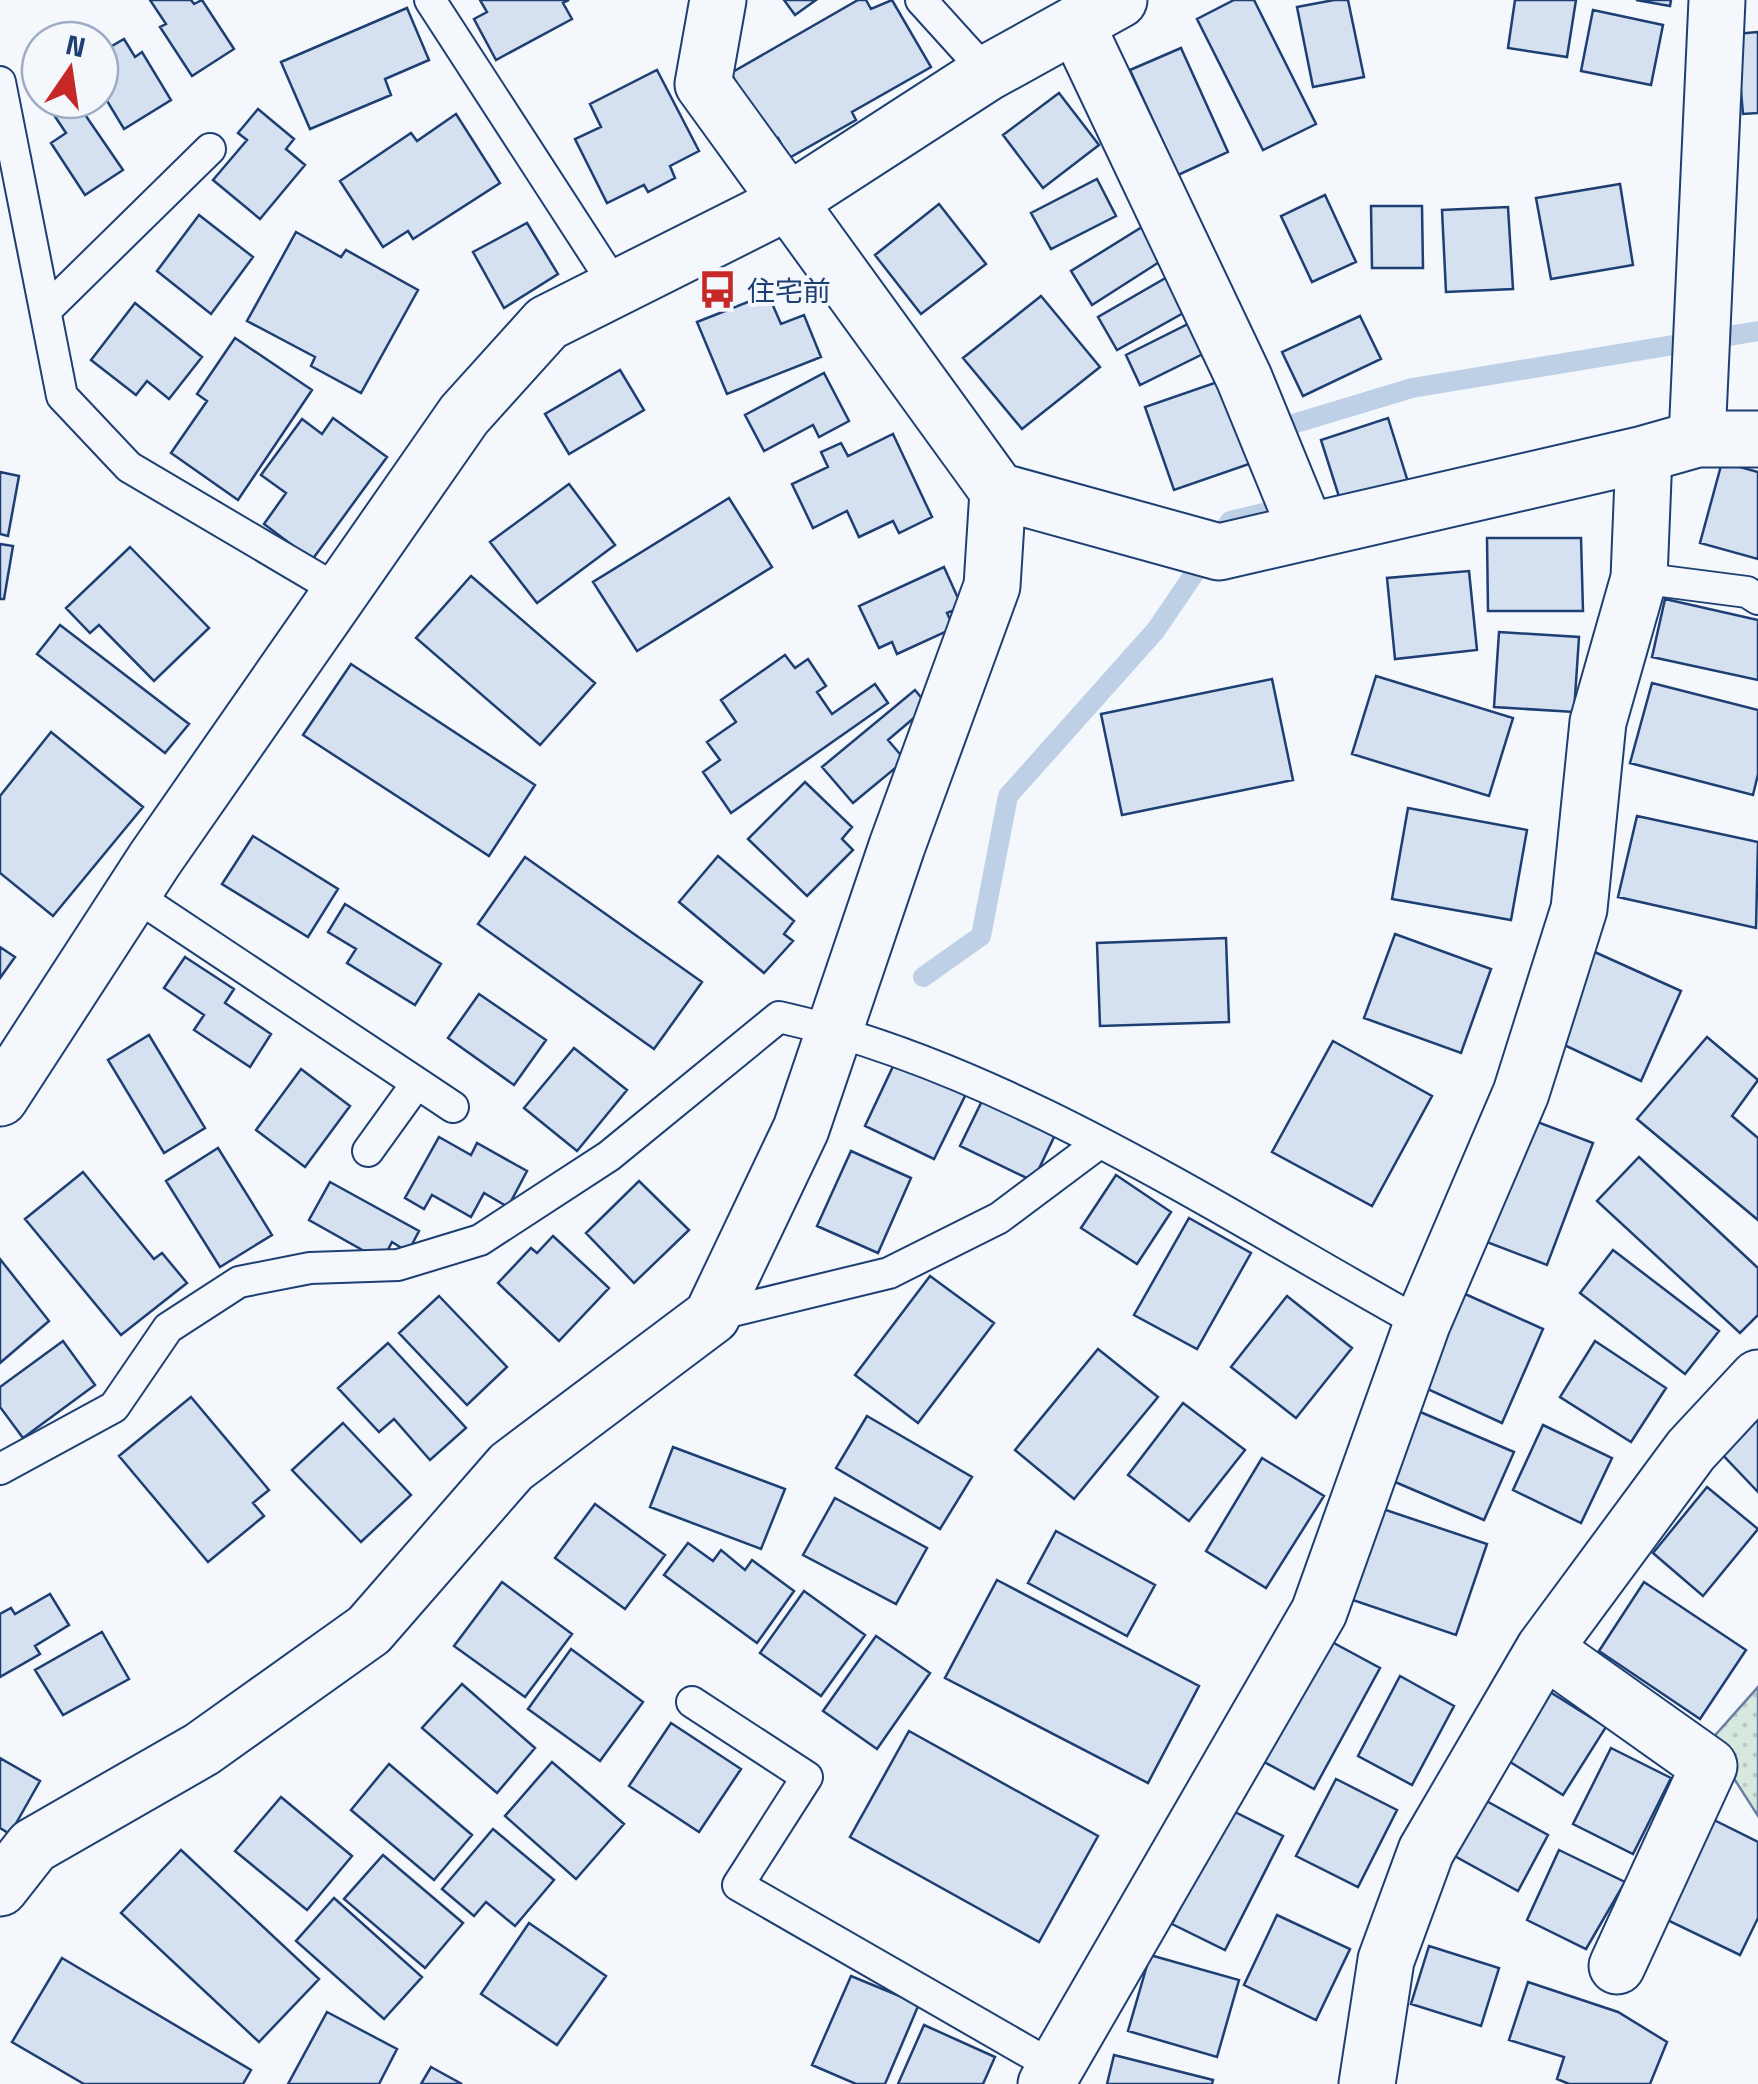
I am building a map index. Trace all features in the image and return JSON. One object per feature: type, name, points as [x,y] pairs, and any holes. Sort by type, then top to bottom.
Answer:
[{"type":"street","points":[[718,0],[703,84],[998,491],[1219,552],[1697,439],[1758,439]]},
{"type":"street","points":[[1697,439],[1716,0]]},
{"type":"street","points":[[0,1098],[133,894],[464,415],[547,323],[786,203],[987,73],[1098,12],[1306,532]]},
{"type":"street","points":[[1051,2076],[1319,1612],[1422,1324],[1521,1092],[1579,909],[1598,722],[1639,578],[1644,454]]},
{"type":"street","points":[[0,1888],[33,1846],[202,1749],[369,1630],[511,1467],[712,1316],[801,1129],[896,846],[992,586],[998,491]]},
{"type":"street","points":[[1366,2084],[1386,1960],[1426,1852],[1544,1649],[1690,1450],[1758,1378]]},
{"type":"street","points":[[1544,1649],[1709,1766],[1617,1966]]},
{"type":"lane","points":[[430,0],[616,288]]},
{"type":"lane","points":[[921,0],[987,73]]},
{"type":"lane","points":[[0,82],[5,88],[62,396],[129,467],[341,592]]},
{"type":"lane","points":[[46,310],[210,148]]},
{"type":"lane","points":[[1639,578],[1747,592],[1758,599]]},
{"type":"lane","points":[[133,894],[454,1107]]},
{"type":"lane","points":[[0,1468],[114,1406],[168,1328],[240,1282],[310,1268],[398,1265],[480,1240],[609,1156],[779,1017],[836,1028],[942,1068],[1098,1144],[1422,1324]]},
{"type":"lane","points":[[368,1152],[417,1084]]},
{"type":"lane","points":[[712,1316],[889,1273],[999,1218],[1098,1144]]},
{"type":"lane","points":[[692,1702],[807,1776],[738,1885],[1051,2076]]},
{"type":"shaded area","points":[[1758,1687],[1758,1816],[1710,1741]]},
{"type":"building","points":[[150,0],[191,0],[194,4],[202,0],[234,49],[192,76],[160,27],[166,24]]},
{"type":"building","points":[[480,0],[569,0],[563,3],[572,19],[496,60],[474,19],[487,12]]},
{"type":"building","points":[[784,0],[816,0],[795,15]]},
{"type":"building","points":[[858,0],[866,0],[871,9],[892,0],[931,67],[852,112],[856,120],[789,158],[778,138],[770,142],[731,73]]},
{"type":"building","points":[[1234,0],[1254,0],[1316,124],[1263,150],[1197,19]]},
{"type":"building","points":[[1348,0],[1364,77],[1313,87],[1297,7]]},
{"type":"building","points":[[1515,0],[1576,0],[1567,57],[1508,48]]},
{"type":"building","points":[[1636,0],[1671,0],[1670,6]]},
{"type":"building","points":[[407,8],[429,60],[385,79],[391,95],[310,129],[281,62]]},
{"type":"building","points":[[1593,10],[1663,25],[1651,85],[1581,71]]},
{"type":"building","points":[[1758,32],[1758,113],[1743,114],[1736,34]]},
{"type":"building","points":[[124,39],[135,57],[142,52],[171,100],[124,129],[119,120],[120,41]]},
{"type":"building","points":[[1181,48],[1228,152],[1178,175],[1130,70]]},
{"type":"building","points":[[657,70],[699,151],[670,166],[675,178],[648,192],[644,185],[607,203],[575,139],[601,127],[590,104]]},
{"type":"building","points":[[1059,93],[1099,145],[1043,188],[1003,135]]},
{"type":"building","points":[[258,109],[294,139],[286,149],[305,165],[260,219],[213,180],[247,140],[238,133]]},
{"type":"building","points":[[456,114],[500,183],[413,239],[408,231],[383,247],[340,181],[411,133],[417,141]]},
{"type":"building","points":[[57,120],[89,120],[123,170],[85,195],[51,143],[66,133]]},
{"type":"building","points":[[1097,179],[1116,216],[1051,249],[1031,213]]},
{"type":"building","points":[[1620,184],[1633,265],[1551,279],[1536,198]]},
{"type":"building","points":[[1325,195],[1356,262],[1312,282],[1281,216]]},
{"type":"building","points":[[939,204],[986,264],[921,314],[875,255]]},
{"type":"building","points":[[1371,206],[1422,206],[1423,268],[1372,268]]},
{"type":"building","points":[[1508,207],[1513,289],[1446,292],[1442,210]]},
{"type":"building","points":[[199,215],[253,257],[211,314],[157,271]]},
{"type":"building","points":[[527,223],[558,274],[504,308],[473,252]]},
{"type":"building","points":[[1142,227],[1164,259],[1092,305],[1071,271]]},
{"type":"building","points":[[296,232],[341,257],[346,250],[418,290],[361,393],[311,366],[315,357],[247,321]]},
{"type":"building","points":[[1176,272],[1194,307],[1117,350],[1098,317]]},
{"type":"building","points":[[768,294],[781,324],[804,315],[821,357],[727,394],[697,322]]},
{"type":"building","points":[[1041,296],[1100,367],[1022,429],[963,358]]},
{"type":"building","points":[[135,303],[202,357],[169,399],[147,381],[136,395],[91,360]]},
{"type":"building","points":[[1360,316],[1381,359],[1303,396],[1282,352]]},
{"type":"building","points":[[1200,318],[1215,348],[1140,385],[1126,355]]},
{"type":"building","points":[[235,338],[312,390],[238,500],[171,453],[207,401],[197,394]]},
{"type":"building","points":[[620,370],[644,410],[569,454],[545,414]]},
{"type":"building","points":[[824,373],[849,421],[819,437],[813,425],[764,451],[745,415]]},
{"type":"building","points":[[1223,380],[1252,463],[1174,490],[1145,407]]},
{"type":"building","points":[[333,418],[387,457],[312,560],[264,524],[286,493],[261,475],[302,419],[322,434]]},
{"type":"building","points":[[1388,418],[1408,482],[1341,503],[1321,440]]},
{"type":"building","points":[[893,434],[932,517],[899,533],[893,521],[859,537],[847,511],[813,528],[792,484],[828,467],[821,452],[841,443],[848,456]]},
{"type":"building","points":[[1722,462],[1758,472],[1758,559],[1700,543]]},
{"type":"building","points":[[0,472],[19,476],[8,536],[0,534]]},
{"type":"building","points":[[569,484],[615,545],[537,603],[490,542]]},
{"type":"building","points":[[729,498],[772,567],[637,651],[593,582]]},
{"type":"building","points":[[1487,538],[1581,538],[1583,611],[1488,611]]},
{"type":"building","points":[[0,544],[13,546],[4,599],[0,599]]},
{"type":"building","points":[[130,547],[209,628],[154,681],[99,625],[90,633],[66,608]]},
{"type":"building","points":[[944,567],[962,607],[947,613],[954,628],[897,654],[892,642],[879,648],[859,606]]},
{"type":"building","points":[[1469,571],[1477,650],[1395,659],[1387,578]]},
{"type":"building","points":[[471,576],[595,683],[540,745],[416,638]]},
{"type":"building","points":[[1665,599],[1758,620],[1758,680],[1652,657]]},
{"type":"building","points":[[60,625],[189,724],[165,753],[37,654]]},
{"type":"building","points":[[1499,632],[1579,637],[1574,712],[1494,707]]},
{"type":"building","points":[[785,655],[795,668],[808,659],[826,686],[817,692],[832,714],[875,684],[888,703],[731,813],[703,772],[720,760],[707,742],[736,722],[721,700]]},
{"type":"building","points":[[351,664],[535,785],[489,856],[303,735]]},
{"type":"building","points":[[1376,676],[1513,718],[1489,796],[1352,754]]},
{"type":"building","points":[[1272,679],[1293,780],[1122,815],[1101,714]]},
{"type":"building","points":[[1652,683],[1758,710],[1758,774],[1753,795],[1630,763]]},
{"type":"building","points":[[915,690],[928,706],[888,740],[905,760],[853,803],[822,767]]},
{"type":"building","points":[[51,732],[143,807],[53,916],[0,873],[0,796]]},
{"type":"building","points":[[805,782],[852,827],[842,839],[853,850],[807,896],[748,839]]},
{"type":"building","points":[[1408,808],[1527,830],[1511,920],[1392,899]]},
{"type":"building","points":[[1637,816],[1758,842],[1756,928],[1618,897]]},
{"type":"building","points":[[253,836],[338,889],[308,937],[222,884]]},
{"type":"building","points":[[718,856],[794,921],[784,934],[793,941],[764,973],[679,902]]},
{"type":"building","points":[[525,857],[702,982],[654,1049],[478,924]]},
{"type":"building","points":[[345,904],[441,964],[415,1005],[347,963],[356,949],[328,932]]},
{"type":"building","points":[[1395,934],[1491,969],[1461,1053],[1364,1018]]},
{"type":"building","points":[[1226,938],[1229,1022],[1100,1026],[1097,943]]},
{"type":"building","points":[[0,947],[15,957],[0,978]]},
{"type":"building","points":[[1588,949],[1681,991],[1641,1081],[1547,1037]]},
{"type":"building","points":[[185,957],[234,989],[225,1003],[271,1034],[250,1067],[194,1030],[204,1015],[164,988]]},
{"type":"building","points":[[479,994],[546,1040],[514,1085],[448,1038]]},
{"type":"building","points":[[149,1035],[205,1128],[164,1153],[108,1060]]},
{"type":"building","points":[[1707,1037],[1758,1080],[1732,1116],[1758,1138],[1758,1220],[1637,1119]]},
{"type":"building","points":[[1333,1041],[1432,1096],[1372,1206],[1272,1152]]},
{"type":"building","points":[[574,1048],[627,1090],[577,1151],[524,1108]]},
{"type":"building","points":[[896,1060],[966,1094],[934,1159],[865,1126]]},
{"type":"building","points":[[301,1069],[350,1106],[305,1167],[256,1130]]},
{"type":"building","points":[[982,1101],[1055,1135],[1033,1181],[960,1146]]},
{"type":"building","points":[[1524,1117],[1593,1143],[1547,1265],[1479,1239]]},
{"type":"building","points":[[439,1137],[471,1155],[477,1143],[527,1171],[508,1207],[484,1193],[471,1217],[432,1195],[424,1209],[405,1198]]},
{"type":"building","points":[[218,1148],[272,1235],[220,1267],[166,1181]]},
{"type":"building","points":[[851,1151],[911,1178],[878,1253],[817,1226]]},
{"type":"building","points":[[1639,1157],[1758,1268],[1758,1315],[1740,1333],[1597,1201]]},
{"type":"building","points":[[83,1172],[154,1259],[162,1253],[187,1283],[121,1335],[25,1219]]},
{"type":"building","points":[[1116,1175],[1171,1212],[1137,1264],[1081,1228]]},
{"type":"building","points":[[639,1181],[689,1230],[634,1283],[586,1233]]},
{"type":"building","points":[[330,1182],[419,1231],[408,1252],[392,1242],[382,1261],[309,1220]]},
{"type":"building","points":[[1189,1218],[1251,1253],[1197,1349],[1134,1315]]},
{"type":"building","points":[[553,1236],[609,1288],[559,1341],[498,1283],[531,1248],[537,1253]]},
{"type":"building","points":[[1613,1250],[1719,1331],[1685,1374],[1580,1293]]},
{"type":"building","points":[[0,1259],[49,1321],[0,1363]]},
{"type":"building","points":[[930,1276],[994,1323],[918,1423],[855,1375]]},
{"type":"building","points":[[1454,1289],[1543,1329],[1502,1423],[1412,1382]]},
{"type":"building","points":[[439,1296],[507,1367],[467,1405],[399,1333]]},
{"type":"building","points":[[1287,1296],[1352,1348],[1296,1418],[1231,1367]]},
{"type":"building","points":[[63,1341],[95,1385],[23,1438],[0,1407],[0,1387]]},
{"type":"building","points":[[1595,1341],[1666,1388],[1631,1442],[1560,1397]]},
{"type":"building","points":[[388,1343],[466,1428],[430,1460],[394,1419],[379,1432],[338,1388]]},
{"type":"building","points":[[1098,1349],[1158,1397],[1074,1499],[1015,1450]]},
{"type":"building","points":[[191,1397],[269,1490],[253,1503],[264,1516],[208,1562],[119,1456]]},
{"type":"building","points":[[1183,1403],[1245,1450],[1189,1521],[1128,1475]]},
{"type":"building","points":[[1404,1405],[1514,1452],[1484,1520],[1374,1473]]},
{"type":"building","points":[[867,1416],[972,1477],[940,1529],[836,1468]]},
{"type":"building","points":[[1758,1418],[1758,1492],[1720,1452]]},
{"type":"building","points":[[343,1423],[411,1495],[361,1542],[292,1470]]},
{"type":"building","points":[[1543,1425],[1612,1458],[1581,1523],[1513,1490]]},
{"type":"building","points":[[673,1447],[785,1489],[761,1549],[650,1507]]},
{"type":"building","points":[[1262,1458],[1324,1496],[1266,1588],[1206,1551]]},
{"type":"building","points":[[1707,1487],[1758,1529],[1703,1596],[1653,1553]]},
{"type":"building","points":[[835,1498],[927,1548],[896,1604],[803,1555]]},
{"type":"building","points":[[1365,1503],[1487,1544],[1456,1635],[1335,1594]]},
{"type":"building","points":[[595,1504],[665,1555],[625,1609],[555,1558]]},
{"type":"building","points":[[1056,1531],[1155,1585],[1127,1636],[1028,1583]]},
{"type":"building","points":[[688,1543],[713,1561],[721,1550],[745,1570],[752,1560],[794,1591],[757,1643],[664,1575]]},
{"type":"building","points":[[997,1580],[1199,1686],[1148,1783],[945,1678]]},
{"type":"building","points":[[502,1582],[572,1634],[525,1697],[454,1646]]},
{"type":"building","points":[[1644,1582],[1746,1650],[1700,1719],[1599,1651]]},
{"type":"building","points":[[804,1591],[865,1635],[821,1696],[760,1653]]},
{"type":"building","points":[[50,1594],[69,1625],[35,1646],[40,1654],[0,1677],[0,1614],[11,1608],[15,1614]]},
{"type":"building","points":[[102,1632],[129,1679],[63,1715],[35,1670]]},
{"type":"building","points":[[1319,1635],[1380,1668],[1314,1789],[1253,1756]]},
{"type":"building","points":[[876,1636],[930,1673],[877,1749],[823,1711]]},
{"type":"building","points":[[571,1649],[643,1702],[600,1761],[528,1709]]},
{"type":"building","points":[[1400,1676],[1454,1706],[1412,1785],[1358,1756]]},
{"type":"building","points":[[462,1684],[535,1748],[497,1793],[422,1728]]},
{"type":"building","points":[[1542,1687],[1606,1727],[1563,1795],[1499,1755]]},
{"type":"building","points":[[671,1723],[741,1769],[699,1832],[629,1786]]},
{"type":"building","points":[[909,1731],[1098,1836],[1039,1942],[850,1837]]},
{"type":"building","points":[[1611,1748],[1671,1778],[1633,1854],[1573,1824]]},
{"type":"building","points":[[0,1758],[40,1781],[10,1834],[0,1828]]},
{"type":"building","points":[[552,1762],[624,1824],[576,1879],[505,1816]]},
{"type":"building","points":[[389,1764],[472,1835],[434,1880],[351,1810]]},
{"type":"building","points":[[1336,1779],[1397,1810],[1358,1887],[1296,1856]]},
{"type":"building","points":[[1472,1793],[1548,1835],[1518,1891],[1442,1849]]},
{"type":"building","points":[[281,1797],[352,1856],[307,1910],[235,1851]]},
{"type":"building","points":[[1229,1809],[1283,1836],[1225,1950],[1172,1924]]},
{"type":"building","points":[[1712,1819],[1758,1842],[1758,1918],[1740,1955],[1663,1918]]},
{"type":"building","points":[[493,1829],[554,1880],[515,1926],[486,1902],[474,1916],[442,1889]]},
{"type":"building","points":[[181,1850],[319,1979],[259,2042],[121,1913]]},
{"type":"building","points":[[1559,1850],[1625,1882],[1586,1949],[1527,1920]]},
{"type":"building","points":[[383,1855],[463,1923],[425,1968],[344,1899]]},
{"type":"building","points":[[334,1898],[422,1977],[384,2019],[296,1941]]},
{"type":"building","points":[[1277,1915],[1350,1949],[1316,2020],[1244,1985]]},
{"type":"building","points":[[529,1923],[606,1976],[557,2045],[481,1994]]},
{"type":"building","points":[[1429,1946],[1499,1968],[1481,2026],[1411,2004]]},
{"type":"building","points":[[1150,1955],[1239,1980],[1217,2057],[1128,2031]]},
{"type":"building","points":[[62,1958],[251,2070],[243,2084],[84,2084],[12,2042]]},
{"type":"building","points":[[851,1976],[919,2004],[885,2084],[856,2084],[812,2065]]},
{"type":"building","points":[[1528,1982],[1618,2012],[1667,2042],[1650,2084],[1569,2084],[1557,2079],[1564,2057],[1509,2040]]},
{"type":"building","points":[[327,2012],[397,2049],[379,2084],[288,2084]]},
{"type":"building","points":[[924,2025],[995,2057],[983,2084],[898,2084]]},
{"type":"building","points":[[1114,2055],[1213,2080],[1212,2084],[1107,2084]]},
{"type":"building","points":[[431,2067],[462,2084],[421,2084]]},
{"type":"waterway","points":[[1288,443],[1283,427],[1412,388],[1758,331]]},
{"type":"waterway","points":[[923,977],[981,936],[1008,796],[1156,630],[1230,521],[1293,506]]},
{"type":"place","name":"住宅前","points":[[717,290]]}]
